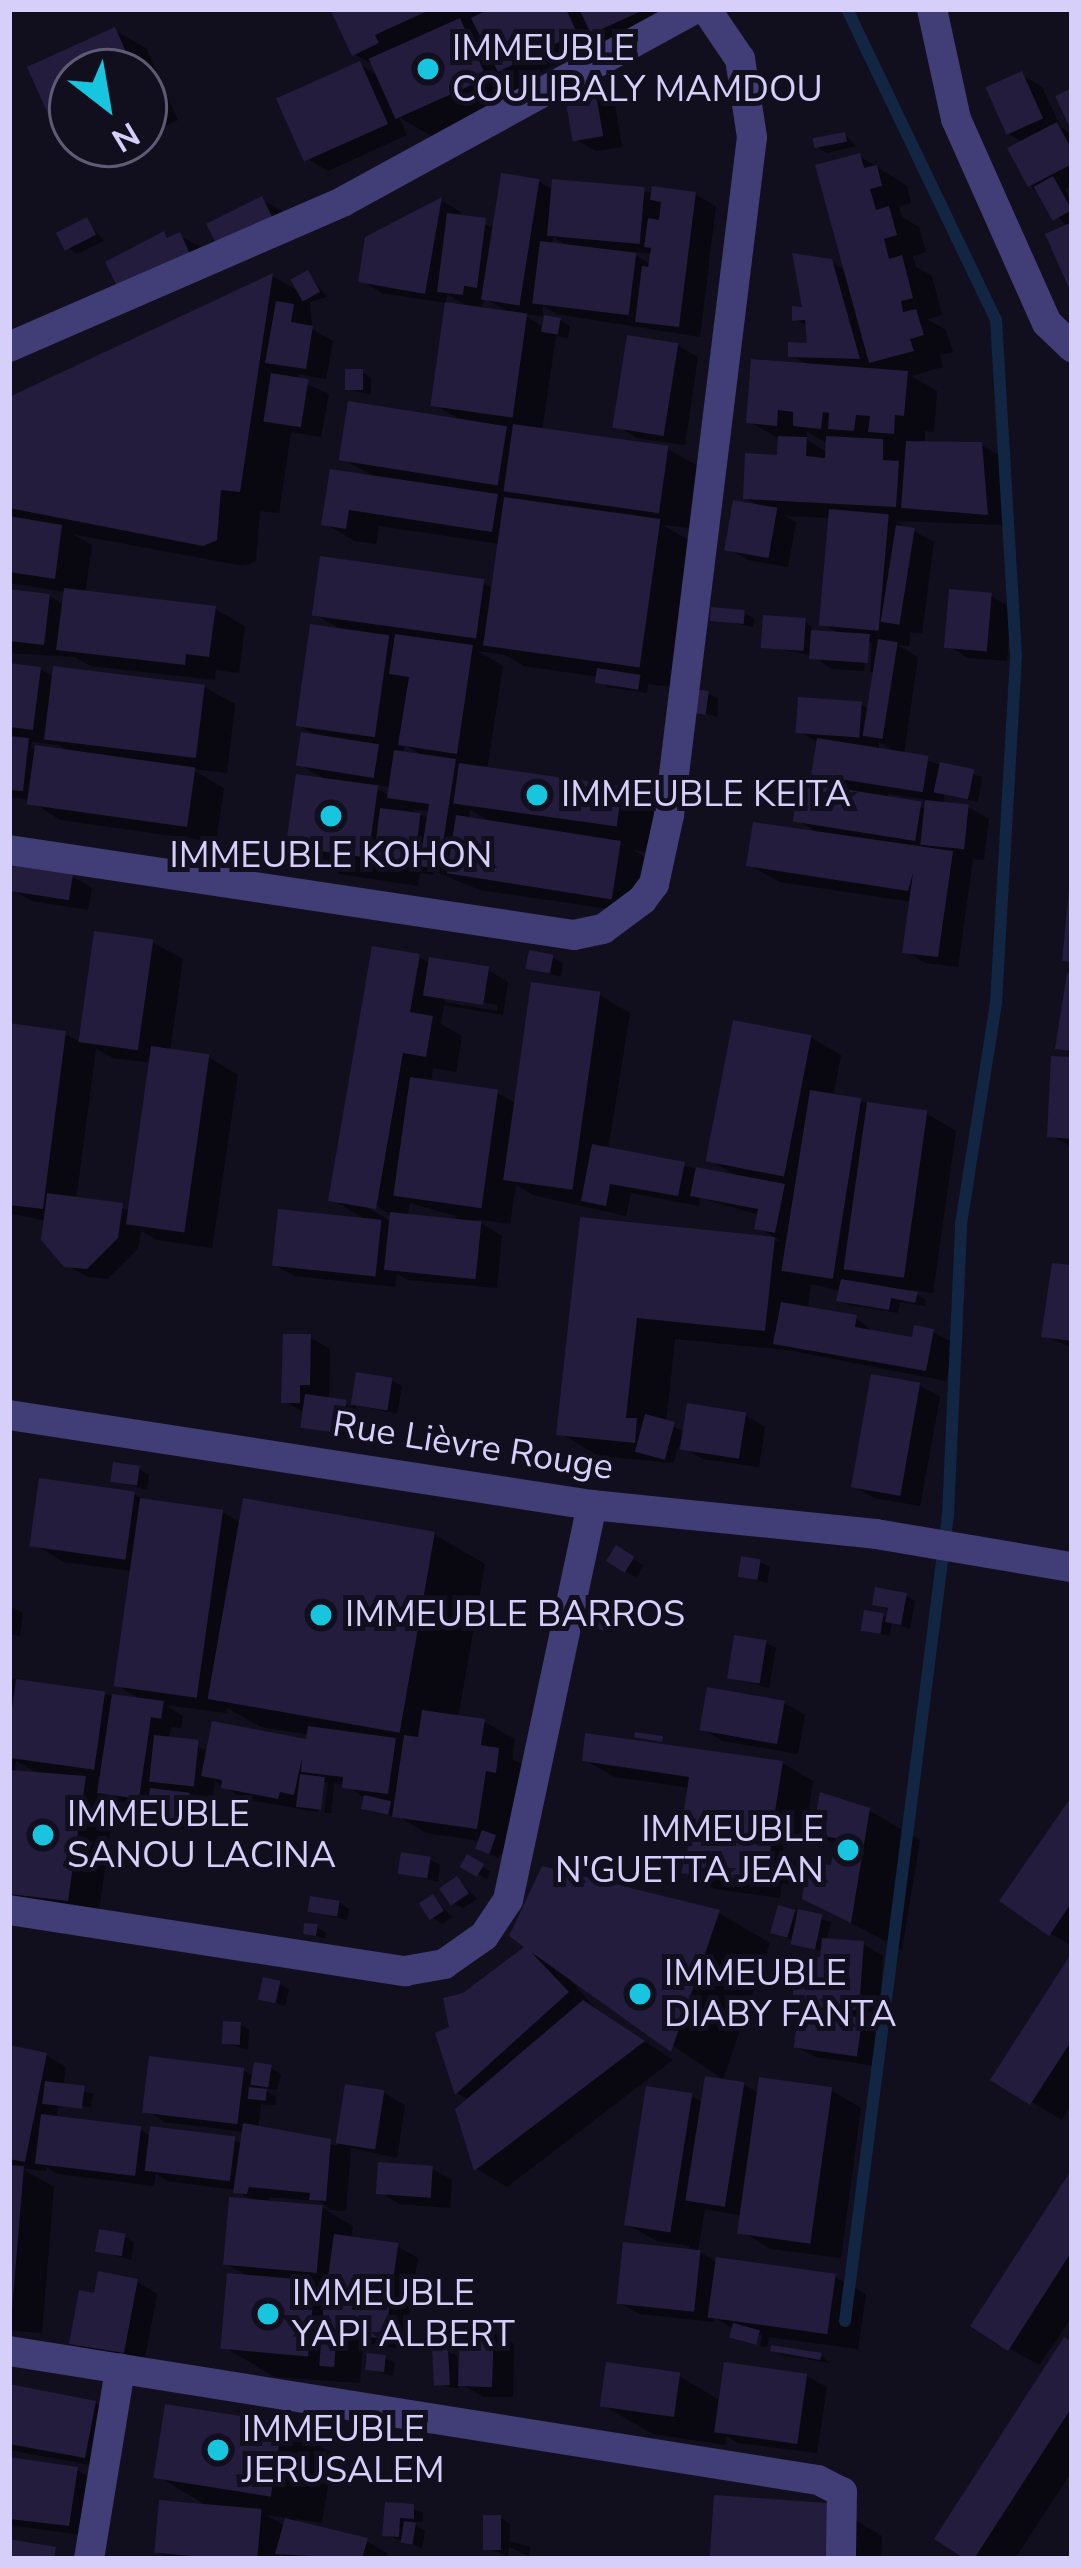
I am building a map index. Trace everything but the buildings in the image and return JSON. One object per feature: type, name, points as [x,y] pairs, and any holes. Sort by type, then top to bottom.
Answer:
[{"type":"street","points":[[9,347],[344,200],[695,9]]},
{"type":"street","points":[[9,850],[574,935],[603,929],[642,900],[655,884],[669,815],[752,137],[740,59],[706,9]]},
{"type":"street","points":[[932,9],[956,119],[1047,323],[1072,347]]},
{"type":"street","name":"Rue Lièvre Rouge","points":[[9,1415],[592,1505],[927,1542],[1072,1567]]},
{"type":"street","points":[[9,1910],[361,1969],[405,1971],[444,1964],[484,1936],[508,1900],[592,1505]]},
{"type":"street","points":[[9,2351],[818,2480],[842,2492],[841,2559]]},
{"type":"street","points":[[89,2559],[120,2369]]},
{"type":"waterway","points":[[845,2321],[948,1515],[961,1224],[996,1003],[1016,656],[996,320],[847,9]]},
{"type":"place","name":"IMMEUBLE COULIBALY MAMDOU","points":[[428,69]]},
{"type":"place","name":"IMMEUBLE KEITA","points":[[537,795]]},
{"type":"place","name":"IMMEUBLE KOHON","points":[[331,816]]},
{"type":"place","name":"IMMEUBLE BARROS","points":[[321,1615]]},
{"type":"place","name":"IMMEUBLE SANOU LACINA","points":[[43,1835]]},
{"type":"place","name":"IMMEUBLE N'GUETTA JEAN","points":[[848,1850]]},
{"type":"place","name":"IMMEUBLE DIABY FANTA","points":[[640,1994]]},
{"type":"place","name":"IMMEUBLE YAPI ALBERT","points":[[268,2314]]},
{"type":"place","name":"IMMEUBLE JERUSALEM","points":[[218,2450]]}]
